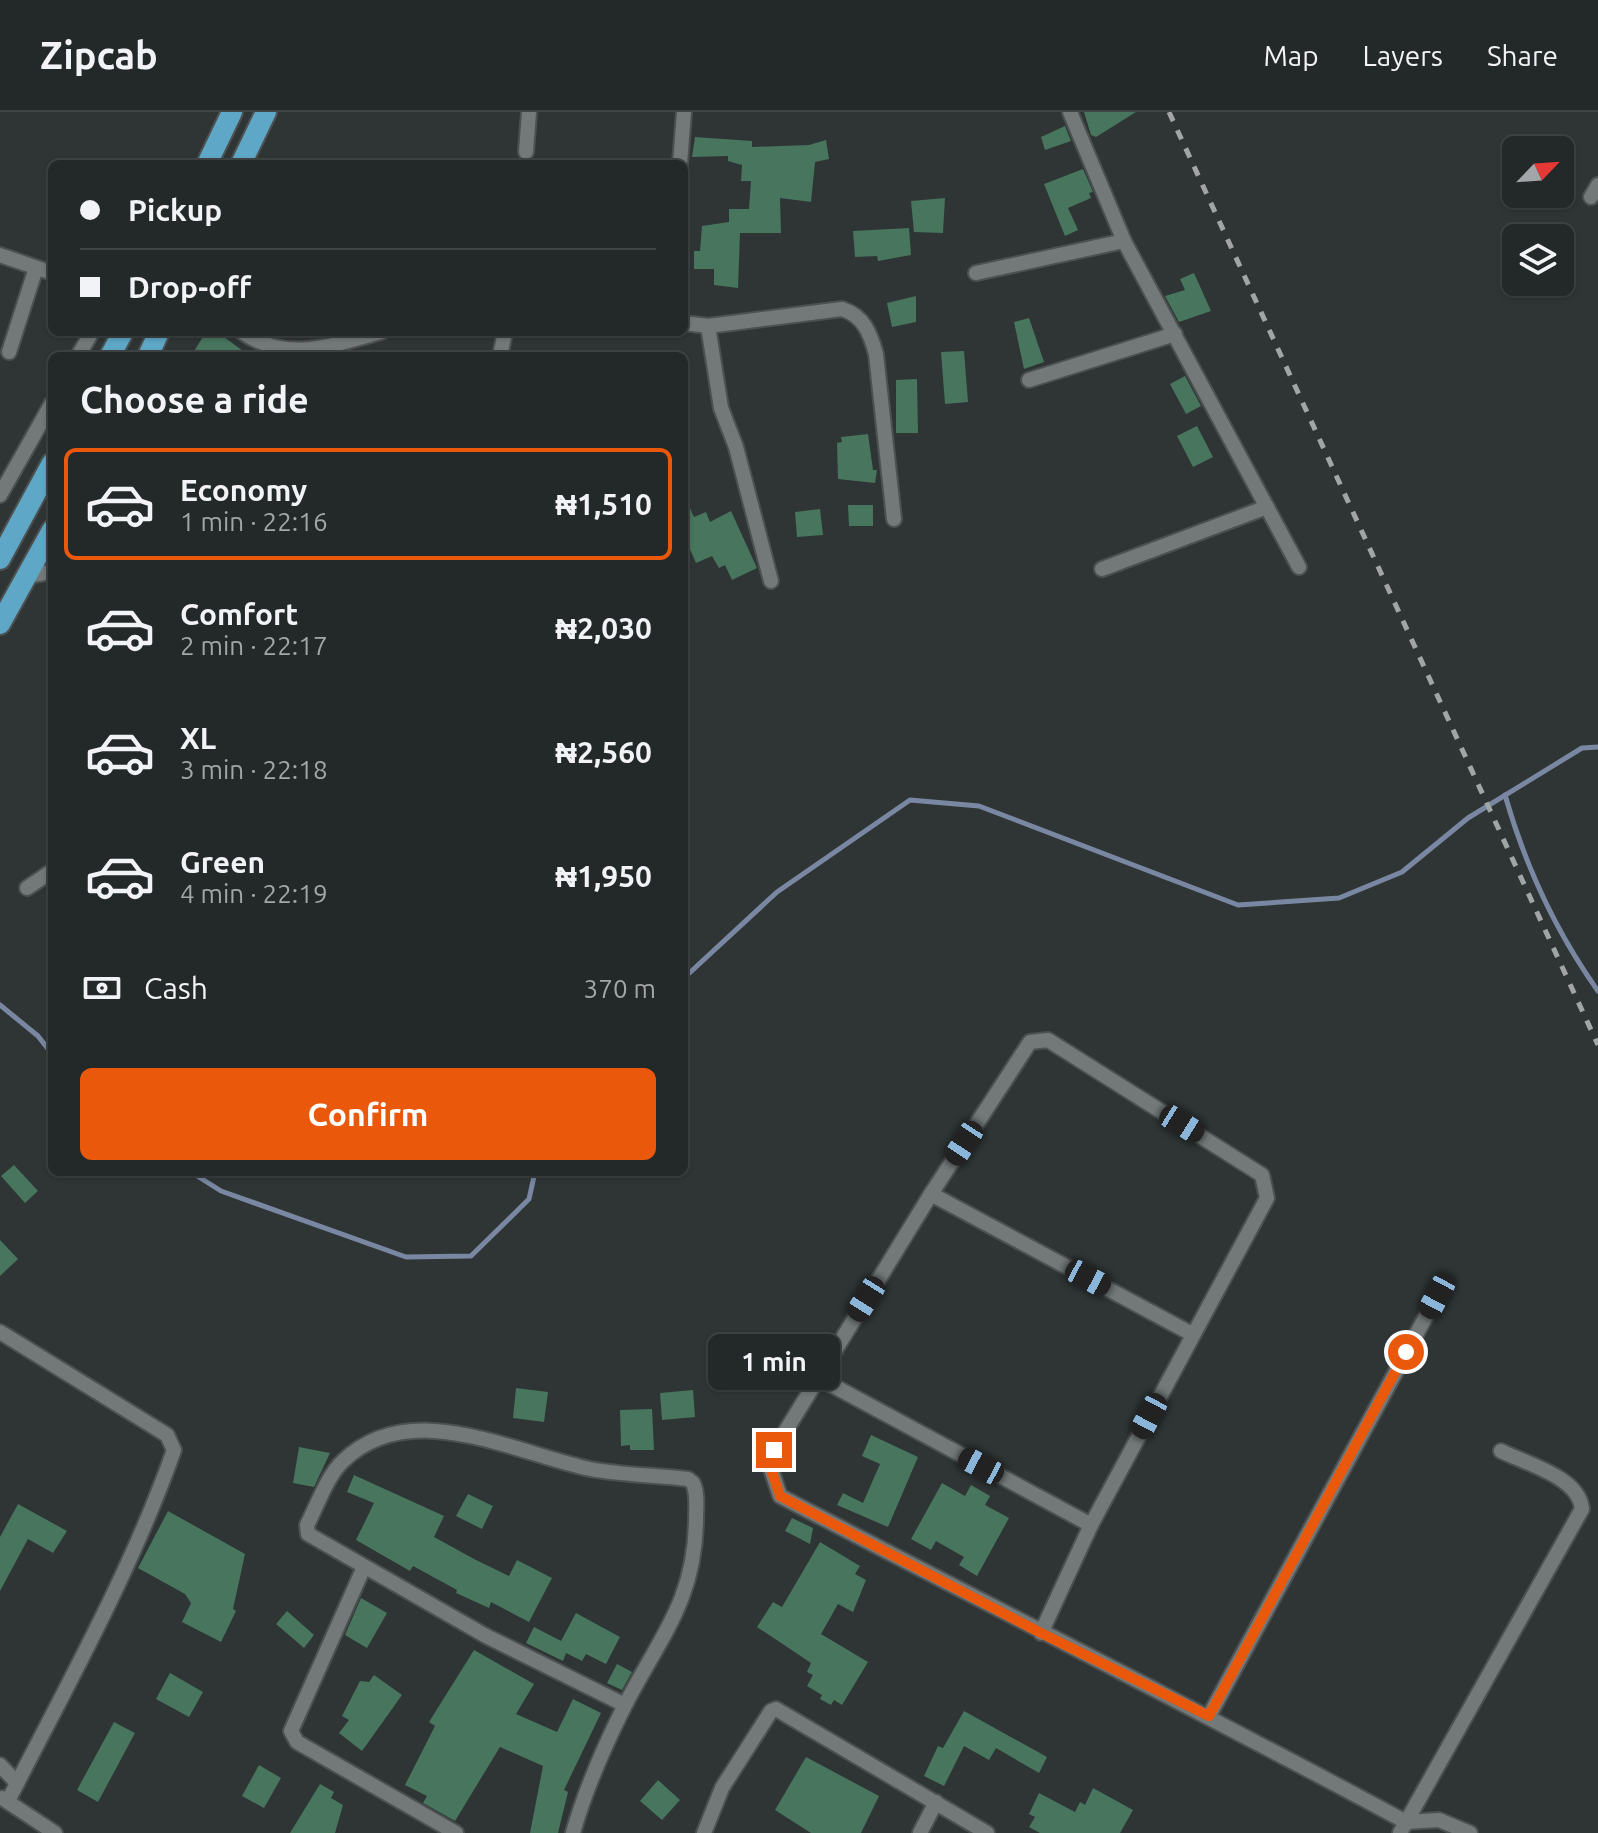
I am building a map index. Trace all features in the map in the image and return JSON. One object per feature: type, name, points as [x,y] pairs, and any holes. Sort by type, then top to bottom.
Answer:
[{"type":"main road","points":[[209,160],[232,112]]},
{"type":"main road","points":[[243,160],[266,112]]},
{"type":"main road","points":[[0,559],[48,470]]},
{"type":"main road","points":[[0,624],[48,537]]},
{"type":"street","points":[[526,152],[529,112]]},
{"type":"street","points":[[680,160],[684,112]]},
{"type":"street","points":[[1070,112],[1124,241],[1299,567]]},
{"type":"street","points":[[976,273],[1124,241]]},
{"type":"street","points":[[0,255],[48,272]]},
{"type":"street","points":[[9,352],[36,268]]},
{"type":"street","points":[[688,324],[708,326],[842,309],[862,321],[876,354],[894,519]]},
{"type":"street","points":[[708,326],[721,408],[736,447],[771,581]]},
{"type":"street","points":[[1029,380],[1175,334]]},
{"type":"street","points":[[248,336],[257,342],[308,352],[366,336]]},
{"type":"street","points":[[0,495],[8,468],[48,409]]},
{"type":"street","points":[[1102,569],[1267,507]]},
{"type":"street","points":[[26,576],[48,573]]},
{"type":"street","points":[[27,888],[48,874]]},
{"type":"street","points":[[1041,1633],[1091,1525],[1267,1198],[1262,1175],[1048,1040],[1030,1042],[931,1194],[774,1450],[770,1466],[780,1496],[1041,1633],[1209,1716],[1403,1827],[1439,1820],[1470,1833]]},
{"type":"street","points":[[931,1194],[1192,1334]]},
{"type":"street","points":[[1209,1716],[1437,1296]]},
{"type":"street","points":[[0,1332],[167,1435],[174,1450],[158,1496],[97,1626],[17,1783],[4,1799],[55,1833]]},
{"type":"street","points":[[817,1377],[1091,1525]]},
{"type":"street","points":[[573,1833],[600,1759],[625,1705],[672,1624],[689,1583],[696,1538],[696,1489],[688,1479],[591,1469],[444,1429],[407,1432],[366,1446],[341,1462],[307,1525],[308,1534],[486,1636],[625,1705]]},
{"type":"street","points":[[1403,1827],[1582,1509],[1581,1496],[1571,1486],[1501,1451]]},
{"type":"street","points":[[364,1567],[291,1731],[297,1742],[456,1833]]},
{"type":"street","points":[[704,1833],[722,1788],[771,1711],[776,1709],[987,1833]]},
{"type":"street","points":[[0,1765],[17,1783]]},
{"type":"street","points":[[920,1833],[936,1802]]},
{"type":"building","points":[[1084,112],[1136,112],[1096,137],[1091,135]]},
{"type":"building","points":[[1065,126],[1071,141],[1045,150],[1041,137]]},
{"type":"building","points":[[695,137],[752,141],[752,147],[809,145],[826,140],[829,159],[815,162],[811,202],[780,198],[781,233],[740,233],[738,288],[714,285],[714,269],[694,269],[694,251],[700,251],[702,226],[729,222],[729,209],[749,209],[751,181],[741,181],[742,165],[728,161],[728,156],[692,157]]},
{"type":"building","points":[[1083,169],[1093,192],[1089,193],[1091,198],[1068,208],[1078,230],[1065,236],[1044,184]]},
{"type":"building","points":[[945,198],[943,233],[914,232],[911,201]]},
{"type":"building","points":[[909,228],[911,255],[878,261],[877,256],[855,257],[853,231]]},
{"type":"building","points":[[1194,273],[1211,311],[1179,322],[1165,296],[1185,290],[1180,279]]},
{"type":"building","points":[[916,296],[916,322],[892,327],[887,303]]},
{"type":"building","points":[[1029,318],[1044,362],[1024,369],[1014,322]]},
{"type":"building","points":[[204,336],[222,336],[244,352],[194,352]]},
{"type":"building","points":[[964,351],[968,402],[945,404],[941,352]]},
{"type":"building","points":[[1185,376],[1201,406],[1186,414],[1170,384]]},
{"type":"building","points":[[917,379],[918,433],[896,433],[896,380]]},
{"type":"building","points":[[1197,426],[1213,457],[1193,467],[1177,436]]},
{"type":"building","points":[[868,434],[873,470],[877,470],[875,483],[838,479],[837,443],[842,442],[841,437]]},
{"type":"building","points":[[688,504],[694,517],[706,512],[710,522],[731,511],[757,568],[732,580],[725,565],[719,568],[712,556],[696,563],[688,545]]},
{"type":"building","points":[[848,505],[873,505],[873,526],[849,526]]},
{"type":"building","points":[[820,509],[823,535],[797,537],[795,512]]},
{"type":"building","points":[[14,1165],[38,1191],[25,1203],[1,1176]]},
{"type":"building","points":[[0,1240],[18,1259],[0,1276]]},
{"type":"building","points":[[516,1388],[548,1392],[544,1422],[513,1418]]},
{"type":"building","points":[[693,1390],[695,1417],[662,1420],[660,1393]]},
{"type":"building","points":[[652,1409],[654,1450],[630,1450],[630,1445],[621,1446],[620,1410]]},
{"type":"building","points":[[871,1435],[918,1457],[888,1527],[837,1505],[843,1493],[863,1503],[880,1464],[862,1456]]},
{"type":"building","points":[[299,1447],[330,1453],[314,1487],[293,1483]]},
{"type":"building","points":[[354,1475],[444,1516],[434,1537],[476,1560],[509,1576],[517,1560],[552,1578],[529,1622],[491,1602],[489,1608],[456,1593],[457,1590],[413,1566],[410,1571],[356,1540],[374,1503],[347,1492]]},
{"type":"building","points":[[942,1483],[965,1496],[971,1485],[990,1496],[985,1505],[1009,1518],[977,1576],[959,1565],[964,1557],[936,1541],[931,1550],[911,1539]]},
{"type":"building","points":[[468,1494],[493,1506],[482,1529],[456,1516]]},
{"type":"building","points":[[18,1504],[67,1531],[53,1553],[28,1539],[0,1591],[0,1537]]},
{"type":"building","points":[[168,1511],[245,1554],[233,1609],[236,1611],[221,1642],[182,1622],[191,1603],[185,1594],[138,1568]]},
{"type":"building","points":[[792,1518],[813,1528],[810,1544],[785,1531]]},
{"type":"building","points":[[820,1542],[860,1566],[855,1574],[866,1580],[853,1612],[838,1604],[821,1634],[868,1662],[842,1705],[834,1700],[831,1705],[820,1699],[822,1695],[807,1686],[813,1675],[807,1672],[811,1663],[757,1627],[773,1602],[782,1607]]},
{"type":"building","points":[[361,1598],[387,1613],[367,1648],[345,1635]]},
{"type":"building","points":[[287,1611],[314,1635],[304,1648],[276,1624]]},
{"type":"building","points":[[576,1613],[620,1637],[606,1664],[586,1654],[582,1661],[566,1653],[563,1661],[526,1643],[534,1627],[561,1641]]},
{"type":"building","points":[[474,1650],[534,1684],[516,1714],[557,1732],[573,1699],[601,1713],[564,1790],[568,1792],[558,1833],[530,1833],[543,1766],[500,1747],[455,1821],[423,1803],[427,1796],[405,1785],[435,1726],[429,1722]]},
{"type":"building","points":[[617,1664],[632,1672],[622,1690],[607,1683]]},
{"type":"building","points":[[170,1673],[203,1692],[189,1717],[156,1699]]},
{"type":"building","points":[[374,1675],[402,1695],[362,1751],[339,1733],[349,1720],[342,1716],[360,1681],[369,1682]]},
{"type":"building","points":[[964,1711],[1047,1757],[1039,1773],[996,1748],[989,1760],[964,1746],[944,1786],[924,1776],[938,1746],[943,1748]]},
{"type":"building","points":[[114,1722],[135,1733],[98,1802],[77,1790]]},
{"type":"building","points":[[806,1757],[879,1796],[861,1833],[811,1833],[775,1810]]},
{"type":"building","points":[[259,1765],[281,1778],[264,1808],[242,1796]]},
{"type":"building","points":[[658,1780],[680,1800],[662,1820],[640,1801]]},
{"type":"building","points":[[320,1784],[334,1792],[331,1798],[343,1805],[335,1833],[290,1833]]},
{"type":"building","points":[[1093,1788],[1133,1810],[1120,1833],[1040,1833],[1029,1827],[1035,1817],[1029,1814],[1039,1793],[1075,1812],[1080,1802],[1085,1805]]},
{"type":"waterway","points":[[688,974],[777,892],[910,800],[979,806],[1238,905],[1339,898],[1402,872],[1468,818],[1582,748],[1598,747]]},
{"type":"waterway","points":[[1505,795],[1543,897],[1598,991]]},
{"type":"waterway","points":[[0,1005],[38,1036],[48,1049]]},
{"type":"waterway","points":[[197,1176],[221,1191],[406,1257],[471,1256],[529,1199],[534,1176]]},
{"type":"railway","points":[[1169,112],[1598,1045]]},
{"type":"route","points":[[774,1450],[770,1466],[780,1496],[1041,1633],[1209,1716],[1406,1352]]}]
